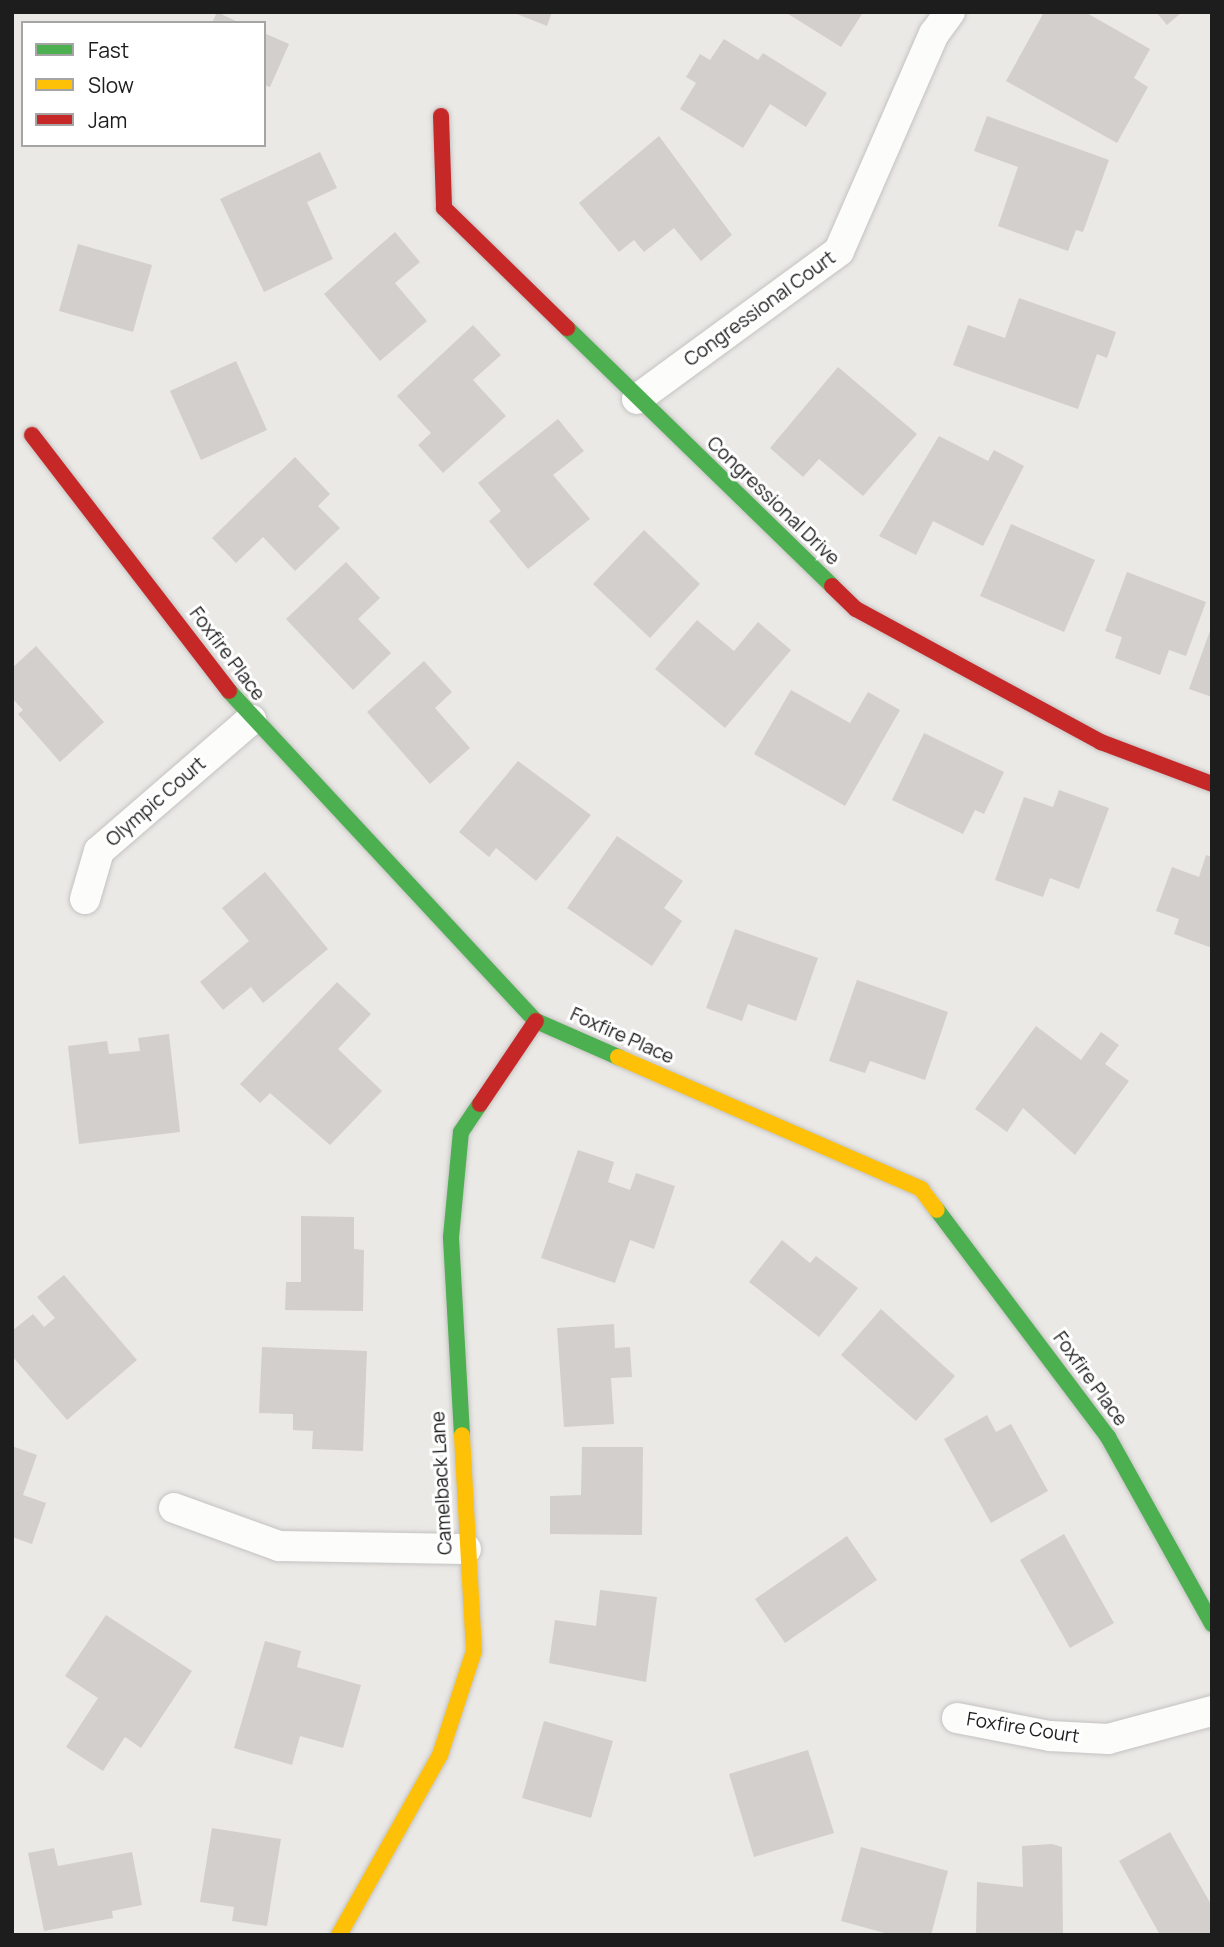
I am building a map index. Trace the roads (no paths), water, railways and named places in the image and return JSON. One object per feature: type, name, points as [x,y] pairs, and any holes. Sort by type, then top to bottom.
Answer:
[{"type":"street","name":"Congressional Court","points":[[637,399],[839,251],[934,34],[950,12]]},
{"type":"street","name":"Congressional Drive","points":[[441,116],[444,208],[637,399],[856,609],[1101,742],[1212,783]]},
{"type":"street","name":"Foxfire Place","points":[[32,435],[251,720],[536,1021],[921,1189],[1108,1437],[1212,1624]]},
{"type":"street","name":"Olympic Court","points":[[85,899],[99,850],[251,720]]},
{"type":"street","name":"Camelback Lane","points":[[339,1935],[440,1755],[474,1651],[466,1549],[451,1237],[461,1132],[536,1021]]},
{"type":"street","points":[[174,1508],[279,1546],[466,1549]]},
{"type":"street","name":"Foxfire Court","points":[[957,1718],[1050,1736],[1108,1739],[1212,1711]]}]
